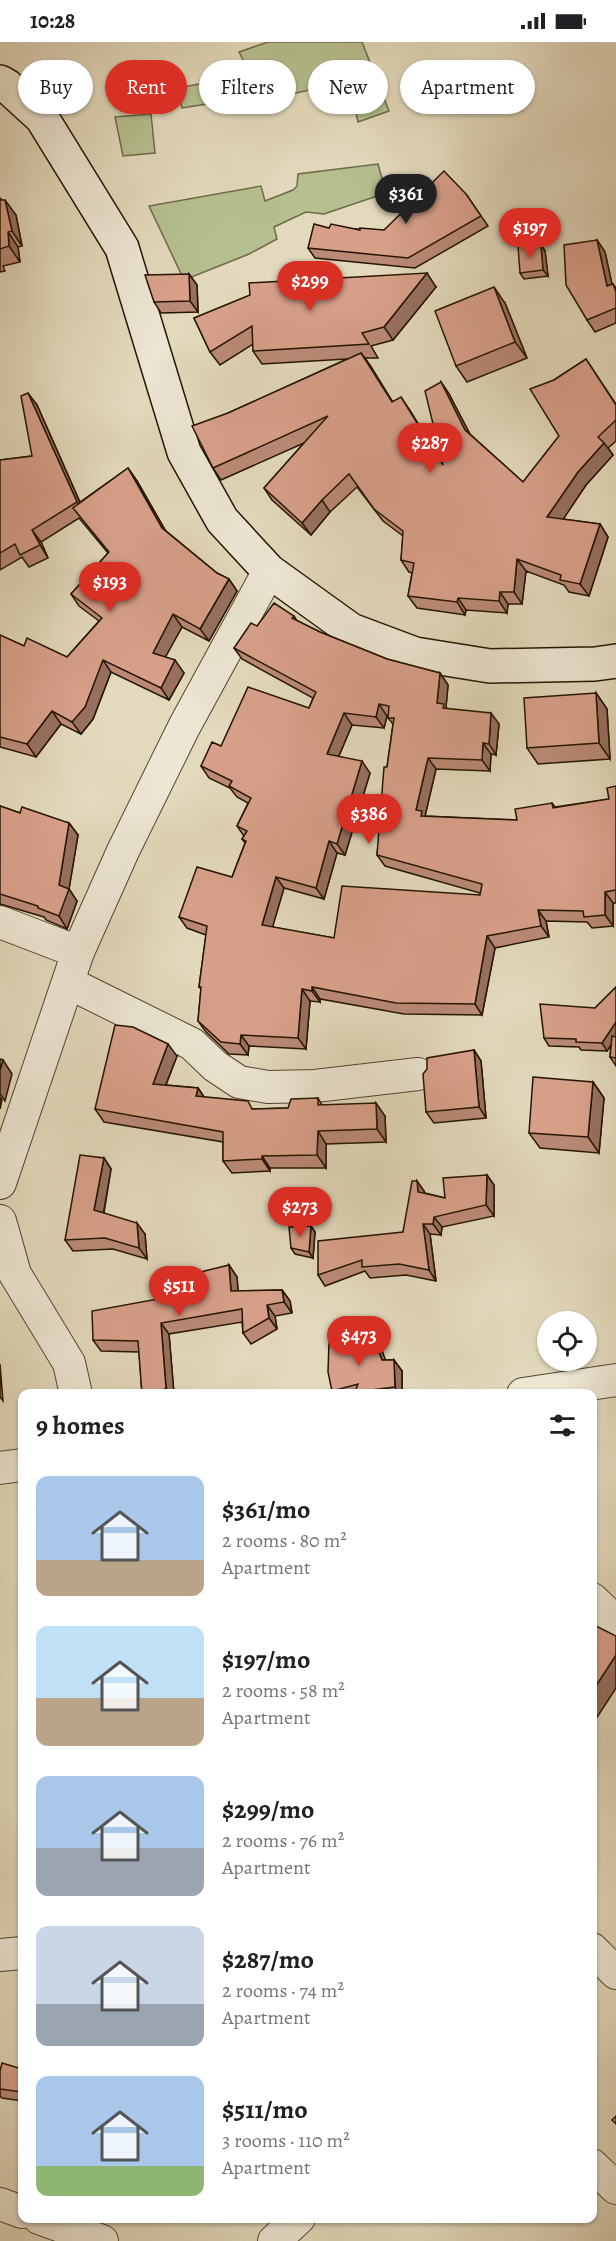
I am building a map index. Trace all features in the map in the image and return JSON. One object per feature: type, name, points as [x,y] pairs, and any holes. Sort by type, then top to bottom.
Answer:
[{"type":"main road","points":[[0,82],[42,118],[122,248],[184,452],[222,520],[269,571],[351,630],[415,654],[490,666],[595,664],[616,661]]},
{"type":"street","points":[[0,1183],[78,952],[123,851],[184,727],[269,571]]},
{"type":"street","points":[[0,922],[78,952]]},
{"type":"street","points":[[69,983],[192,1044],[215,1066],[239,1082],[267,1087],[315,1086],[418,1074]]},
{"type":"street","points":[[0,1221],[8,1276],[69,1363],[75,1389]]},
{"type":"street","points":[[556,1389],[616,1380]]},
{"type":"street","points":[[0,1468],[18,1466]]},
{"type":"street","points":[[597,1598],[616,1596]]},
{"type":"street","points":[[597,1603],[616,1622]]},
{"type":"street","points":[[597,1942],[616,1941]]},
{"type":"street","points":[[0,1955],[18,1953]]},
{"type":"street","points":[[597,1954],[616,1973]]},
{"type":"street","points":[[597,2170],[616,2188]]},
{"type":"street","points":[[0,2204],[18,2211]]},
{"type":"street","points":[[53,2223],[102,2241]]},
{"type":"street","points":[[274,2241],[294,2223]]},
{"type":"green space","points":[[268,42],[362,42],[369,60],[308,60],[308,90],[296,93],[296,60],[243,60],[239,52]]},
{"type":"green space","points":[[199,84],[199,105],[187,107],[187,86]]},
{"type":"green space","points":[[151,114],[155,153],[123,156],[115,117]]},
{"type":"green space","points":[[356,114],[381,114],[358,122]]},
{"type":"green space","points":[[378,164],[386,193],[324,214],[306,212],[274,227],[277,239],[249,254],[184,280],[149,206],[261,186],[265,201],[293,190],[297,186],[298,174]]},
{"type":"building","points":[[444,171],[466,194],[481,216],[408,258],[308,248],[314,224],[329,228],[331,224],[360,230],[360,228],[384,230]]},
{"type":"building","points":[[0,200],[5,200],[12,231],[8,232],[9,246],[0,249]]},
{"type":"building","points":[[597,240],[607,286],[613,284],[616,292],[616,308],[587,320],[566,285],[564,245]]},
{"type":"building","points":[[541,245],[543,270],[520,273],[518,246]]},
{"type":"building","points":[[427,273],[384,327],[362,333],[369,344],[253,351],[252,326],[210,352],[194,318],[250,295],[249,283]]},
{"type":"building","points":[[189,274],[190,301],[154,302],[145,275]]},
{"type":"building","points":[[494,287],[515,342],[456,366],[435,311]]},
{"type":"building","points":[[361,353],[392,402],[401,397],[443,465],[425,391],[441,382],[465,430],[523,482],[559,436],[530,389],[554,380],[586,359],[616,405],[616,420],[598,437],[604,443],[578,472],[547,517],[600,524],[580,584],[560,580],[561,575],[517,559],[514,592],[500,592],[499,601],[458,598],[457,602],[408,596],[414,563],[401,560],[403,531],[374,509],[349,474],[302,523],[264,488],[328,416],[213,468],[192,426],[228,413]]},
{"type":"building","points":[[28,393],[77,502],[32,530],[40,545],[20,555],[15,544],[0,553],[0,460],[32,456],[21,396]]},
{"type":"building","points":[[128,468],[162,528],[217,573],[229,579],[200,629],[173,614],[153,653],[175,660],[161,688],[103,660],[85,707],[72,722],[52,711],[27,744],[0,737],[0,635],[24,646],[27,638],[67,657],[102,618],[71,594],[109,552],[73,508]]},
{"type":"building","points":[[274,603],[294,616],[292,618],[320,632],[387,659],[440,673],[437,703],[444,704],[443,708],[491,713],[489,744],[483,743],[482,760],[428,758],[416,810],[422,811],[421,816],[517,820],[515,809],[552,803],[553,808],[609,799],[607,788],[616,786],[616,890],[605,892],[605,915],[584,917],[583,911],[538,910],[541,926],[487,936],[475,1004],[396,1003],[312,987],[312,991],[302,989],[298,1038],[241,1035],[240,1044],[221,1042],[198,1021],[201,987],[199,987],[207,926],[179,917],[197,867],[232,877],[246,841],[242,839],[247,831],[237,826],[251,798],[229,786],[232,781],[201,766],[212,742],[221,746],[248,687],[309,708],[316,692],[234,648],[251,623],[257,626]],"holes":[[[379,704],[389,706],[388,718],[394,718],[387,767],[384,767],[377,855],[482,884],[480,895],[342,886],[334,938],[262,925],[276,877],[316,888],[329,841],[337,844],[362,761],[327,754],[344,713],[376,717]]]},
{"type":"building","points":[[596,693],[599,743],[527,748],[524,698]]},
{"type":"building","points":[[0,806],[20,813],[22,807],[69,823],[59,885],[69,889],[59,916],[38,908],[38,906],[0,894]]},
{"type":"building","points":[[616,987],[616,1022],[602,1043],[544,1038],[540,1004],[595,1008]]},
{"type":"building","points":[[115,1025],[133,1027],[168,1044],[153,1084],[198,1088],[196,1096],[248,1101],[252,1109],[288,1108],[291,1099],[318,1098],[318,1105],[376,1103],[377,1129],[318,1131],[317,1155],[262,1156],[262,1159],[223,1161],[223,1132],[95,1109]]},
{"type":"building","points":[[612,1036],[616,1037],[616,1058],[610,1057]]},
{"type":"building","points":[[474,1050],[479,1107],[426,1112],[423,1074],[427,1069],[427,1058]]},
{"type":"building","points":[[533,1077],[593,1082],[588,1137],[529,1133]]},
{"type":"building","points":[[80,1155],[104,1158],[94,1210],[137,1223],[139,1248],[105,1238],[65,1240]]},
{"type":"building","points":[[487,1175],[486,1205],[434,1217],[433,1224],[423,1224],[429,1270],[399,1264],[362,1267],[362,1260],[318,1275],[318,1241],[403,1232],[412,1181],[417,1181],[418,1192],[445,1198],[443,1178]]},
{"type":"building","points":[[311,1226],[309,1252],[291,1248],[289,1227]]},
{"type":"building","points":[[229,1265],[231,1291],[282,1290],[284,1302],[267,1305],[269,1318],[243,1333],[242,1309],[161,1323],[166,1388],[142,1389],[138,1341],[93,1340],[92,1311],[169,1297],[168,1280]]},
{"type":"building","points":[[374,1340],[382,1360],[394,1360],[395,1387],[356,1389],[358,1384],[332,1389],[328,1372],[329,1343]]},
{"type":"building","points":[[597,1626],[616,1636],[616,1655],[597,1684]]},
{"type":"building","points":[[2,2063],[18,2068],[18,2091],[0,2089]]}]
